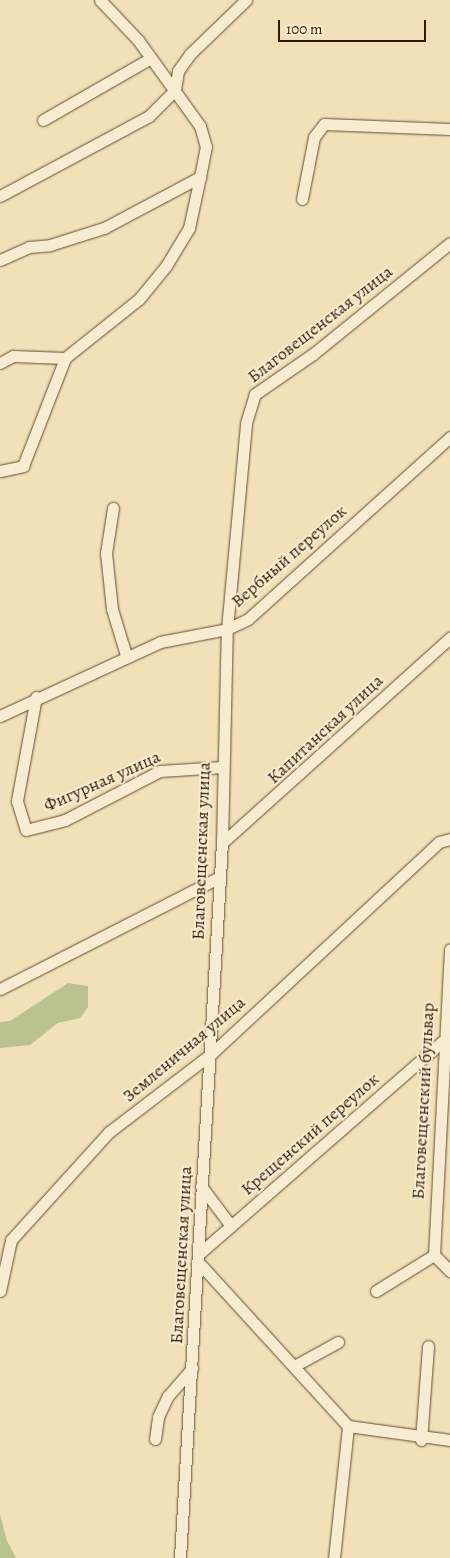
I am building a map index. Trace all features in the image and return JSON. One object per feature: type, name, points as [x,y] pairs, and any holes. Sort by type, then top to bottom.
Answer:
[{"type":"street","points":[[0,471],[23,466],[64,358],[139,299],[166,266],[189,228],[200,177],[206,147],[200,126],[175,90],[149,59],[138,40],[100,0]]},
{"type":"street","points":[[0,196],[149,116],[175,90],[178,71],[190,54],[246,0]]},
{"type":"street","points":[[43,120],[149,59]]},
{"type":"street","points":[[302,199],[314,137],[324,124],[450,129]]},
{"type":"street","points":[[0,260],[29,246],[50,245],[104,228],[200,177]]},
{"type":"street","name":"Благовещенская улица","points":[[180,1558],[201,1252],[197,1219],[211,1054],[218,878],[222,844],[222,767],[227,629],[243,443],[255,394],[313,354],[450,243]]},
{"type":"street","points":[[0,363],[13,356],[64,358]]},
{"type":"street","name":"Вербный переулок","points":[[0,716],[126,655],[160,642],[227,629],[248,619],[450,437]]},
{"type":"street","points":[[113,508],[106,553],[112,609],[126,655]]},
{"type":"street","name":"Капитанская улица","points":[[222,844],[450,638]]},
{"type":"street","name":"Фигурная улица","points":[[36,697],[17,801],[26,830],[65,820],[160,771],[222,767]]},
{"type":"street","name":"Земленичная улица","points":[[0,1292],[11,1240],[60,1182],[109,1132],[211,1054],[439,842],[450,839]]},
{"type":"street","points":[[0,989],[218,878]]},
{"type":"street","name":"Благовещенский бульвар","points":[[434,1255],[442,1042],[450,949]]},
{"type":"street","points":[[442,1042],[450,1051]]},
{"type":"street","name":"Крещенский переулок","points":[[201,1252],[442,1042]]},
{"type":"street","points":[[201,1186],[231,1226]]},
{"type":"street","points":[[376,1290],[434,1255],[450,1271]]},
{"type":"street","points":[[200,1264],[296,1365],[348,1426],[421,1440],[450,1440]]},
{"type":"street","points":[[296,1365],[338,1342]]},
{"type":"street","points":[[421,1440],[428,1346]]},
{"type":"street","points":[[155,1439],[158,1417],[168,1396],[192,1368]]},
{"type":"street","points":[[334,1558],[348,1426]]},
{"type":"green space","points":[[68,983],[88,986],[88,1007],[80,1018],[58,1023],[30,1045],[0,1048],[0,1022],[10,1021]]},
{"type":"green space","points":[[0,1514],[7,1541],[16,1558],[0,1558]]}]
